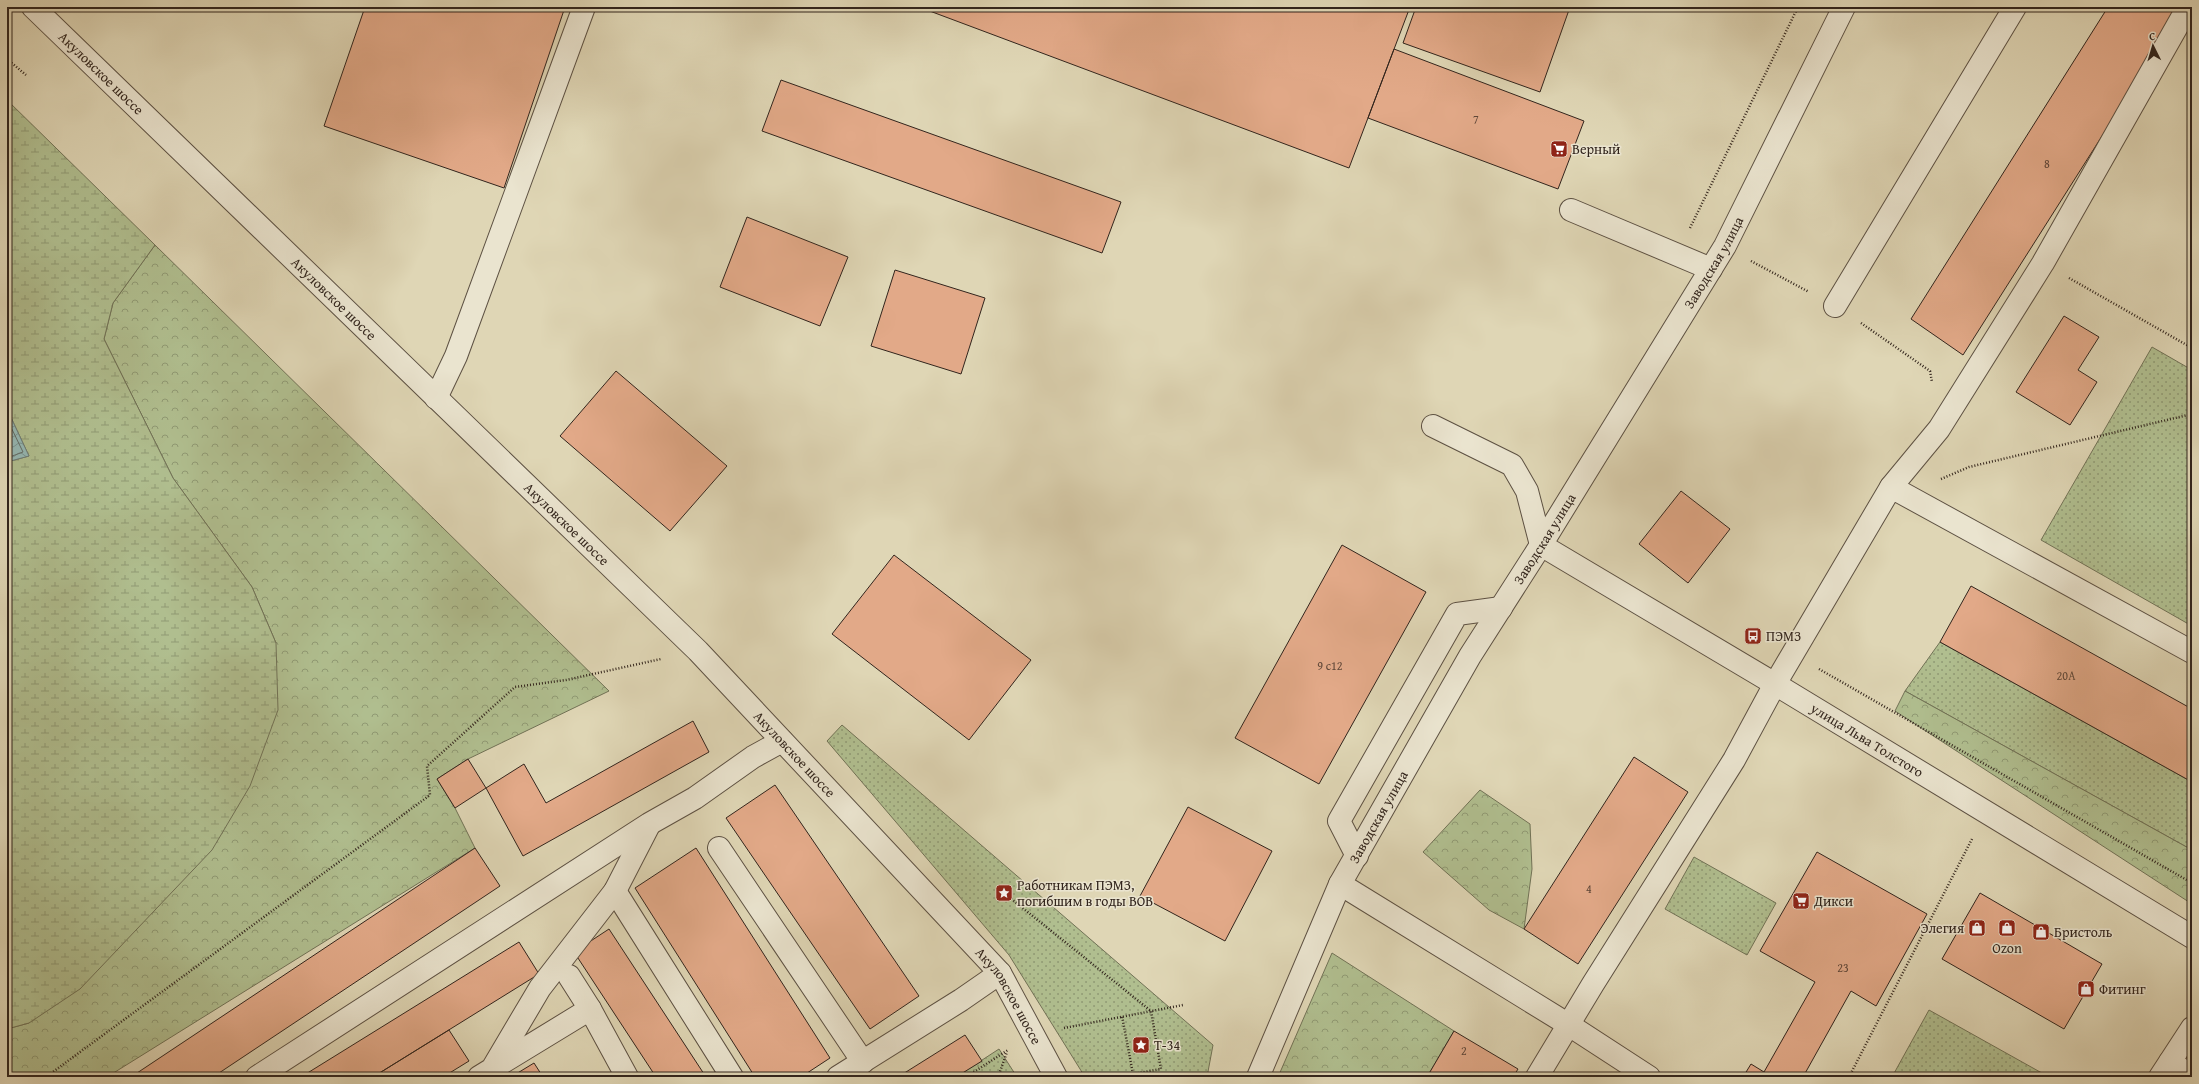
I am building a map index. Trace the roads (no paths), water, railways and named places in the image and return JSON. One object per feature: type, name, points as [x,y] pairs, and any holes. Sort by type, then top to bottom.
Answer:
[{"type":"street","name":"Акуловское шоссе","points":[[33,7],[698,651],[1000,973],[1056,1077]]},
{"type":"street","points":[[436,398],[456,356],[584,7]]},
{"type":"street","name":"Заводская улица","points":[[1258,1077],[1340,884],[1470,656],[1541,545],[1725,246],[1844,7]]},
{"type":"street","points":[[1835,306],[2015,7]]},
{"type":"street","points":[[1537,1077],[1734,760],[1775,684],[2044,263],[2188,7]]},
{"type":"street","points":[[1571,210],[1711,269]]},
{"type":"street","points":[[1432,426],[1512,465],[1527,491],[1541,545]]},
{"type":"street","points":[[1898,491],[2192,652]]},
{"type":"street","name":"улица Льва Толстого","points":[[1541,545],[1775,684],[2192,937]]},
{"type":"street","points":[[1357,856],[1335,818],[1457,614],[1501,608]]},
{"type":"street","points":[[257,1077],[649,824],[695,798],[753,757],[782,740]]},
{"type":"street","points":[[479,1077],[492,1069],[540,988],[615,890],[649,824]]},
{"type":"street","points":[[719,848],[862,1062]]},
{"type":"street","points":[[1340,884],[1569,1024],[1649,1077]]},
{"type":"street","points":[[615,890],[732,1077]]},
{"type":"street","points":[[838,1077],[1000,973]]},
{"type":"street","points":[[568,976],[590,1008],[627,1077]]},
{"type":"street","points":[[479,1077],[590,1008]]},
{"type":"street","points":[[2192,1028],[2165,1070],[2192,1076]]},
{"type":"water","points":[[7,409],[29,456],[7,462]]},
{"type":"place","name":"Верный","points":[[1559,149]]},
{"type":"place","name":"ПЭМЗ","points":[[1753,636]]},
{"type":"place","name":"Работникам ПЭМЗ, погибшим в годы ВОВ","points":[[1004,893]]},
{"type":"place","name":"Дикси","points":[[1801,901]]},
{"type":"place","name":"Элегия","points":[[1977,928]]},
{"type":"place","name":"Ozon","points":[[2007,928]]},
{"type":"place","name":"Бристоль","points":[[2041,932]]},
{"type":"place","name":"Фитинг","points":[[2086,989]]},
{"type":"place","name":"Т-34","points":[[1141,1045]]}]
